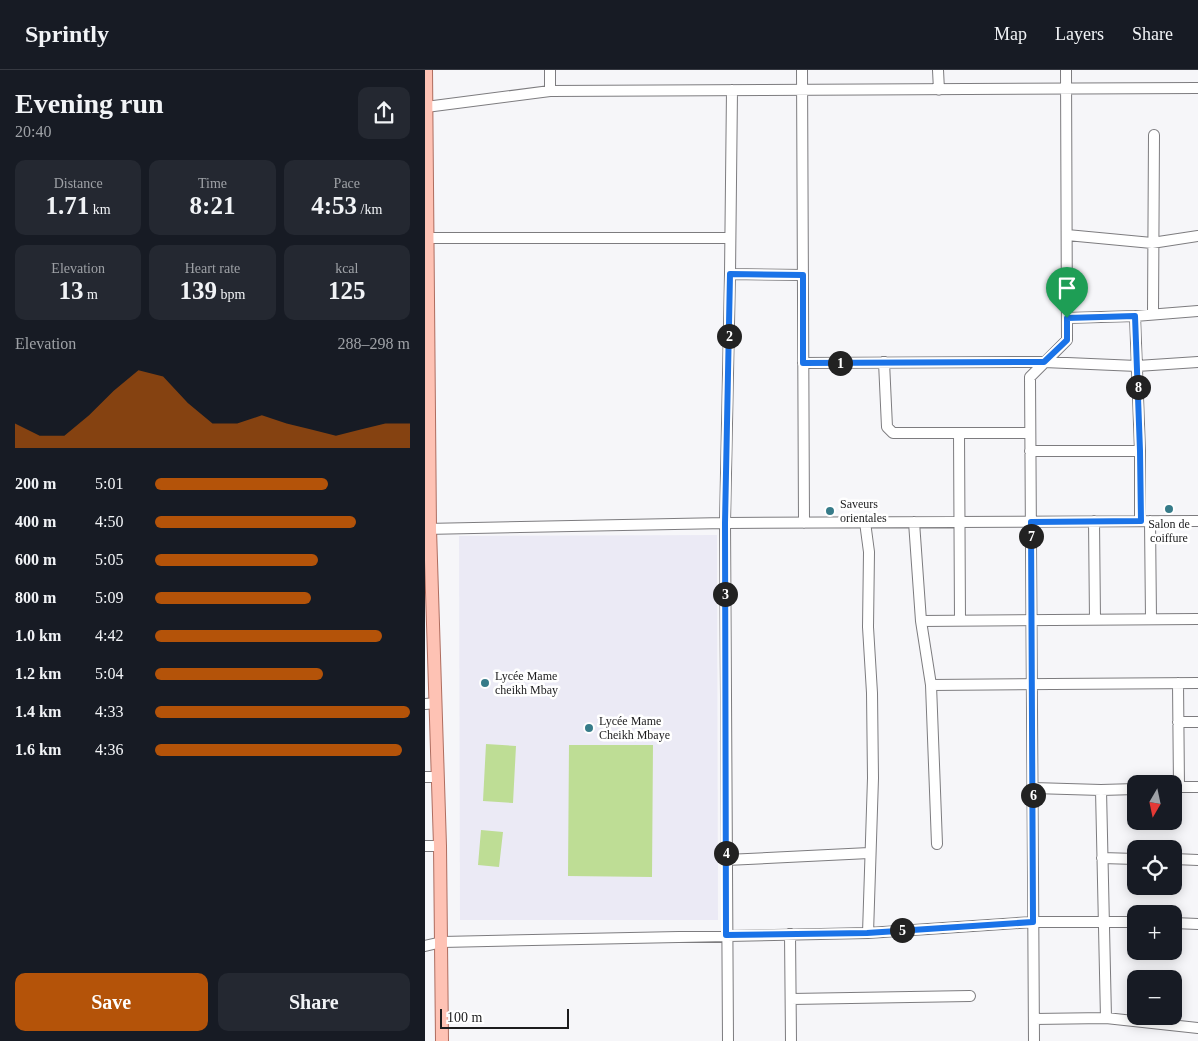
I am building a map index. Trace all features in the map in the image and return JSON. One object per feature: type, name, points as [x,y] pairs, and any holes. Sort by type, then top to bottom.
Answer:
[{"type":"main road","points":[[426,70],[427,529],[430,704],[438,777],[442,1041]]},
{"type":"street","points":[[550,70],[550,91]]},
{"type":"street","points":[[802,70],[804,523]]},
{"type":"street","points":[[938,70],[939,90]]},
{"type":"street","points":[[1034,1041],[1030,378],[1067,340],[1066,70]]},
{"type":"street","points":[[426,107],[550,91],[1198,88]]},
{"type":"street","points":[[728,1041],[725,523],[732,90]]},
{"type":"street","points":[[1153,135],[1153,314]]},
{"type":"street","points":[[1067,235],[1152,243],[1198,236]]},
{"type":"street","points":[[426,238],[730,238]]},
{"type":"street","points":[[730,274],[803,275]]},
{"type":"street","points":[[1067,318],[1135,316],[1198,310]]},
{"type":"street","points":[[1135,316],[1140,451],[1151,619]]},
{"type":"street","points":[[884,362],[887,427],[893,433],[1030,433]]},
{"type":"street","points":[[803,363],[1044,362],[1137,366],[1198,362]]},
{"type":"street","points":[[959,433],[960,620]]},
{"type":"street","points":[[1030,450],[1140,451]]},
{"type":"street","points":[[1094,521],[1095,620]]},
{"type":"street","points":[[427,529],[725,523],[1198,521]]},
{"type":"street","points":[[865,522],[869,552],[868,627],[872,693],[873,778],[867,933]]},
{"type":"street","points":[[914,522],[921,621],[931,685],[937,844]]},
{"type":"street","points":[[921,621],[1198,619]]},
{"type":"street","points":[[1176,775],[1178,683]]},
{"type":"street","points":[[931,685],[1032,686],[1198,683]]},
{"type":"street","points":[[1178,722],[1198,722]]},
{"type":"street","points":[[425,777],[438,777]]},
{"type":"street","points":[[1183,787],[1198,787]]},
{"type":"street","points":[[1033,788],[1127,789]]},
{"type":"street","points":[[1101,790],[1106,1018]]},
{"type":"street","points":[[425,846],[440,846]]},
{"type":"street","points":[[726,860],[869,853]]},
{"type":"street","points":[[1102,858],[1127,859]]},
{"type":"street","points":[[1182,859],[1198,860]]},
{"type":"street","points":[[425,946],[442,942],[867,933],[1033,922],[1103,920],[1127,921]]},
{"type":"street","points":[[1182,923],[1198,924]]},
{"type":"street","points":[[790,934],[791,1041]]},
{"type":"street","points":[[791,999],[970,996]]},
{"type":"street","points":[[1034,1019],[1106,1018],[1198,1028]]},
{"type":"shaded area","name":"Lycée Mame Cheikh Mbaye","points":[[717,535],[718,920],[460,920],[459,536]]},
{"type":"green space","points":[[486,744],[516,746],[513,803],[483,801]]},
{"type":"green space","points":[[569,745],[653,745],[652,877],[568,876]]},
{"type":"green space","points":[[481,830],[503,832],[499,867],[478,865]]},
{"type":"place","name":"Salon de coiffure","points":[[1169,509]]},
{"type":"place","name":"Saveurs orientales","points":[[830,511]]},
{"type":"place","name":"Lycée Mame cheikh Mbay","points":[[485,683]]},
{"type":"place","name":"Lycée Mame Cheikh Mbaye","points":[[589,728]]},
{"type":"route","points":[[730,274],[803,275],[803,363],[1044,362],[1067,340],[1067,318],[1135,316],[1141,521],[1031,522],[1033,922],[867,933],[726,935],[725,523],[730,274]]}]
